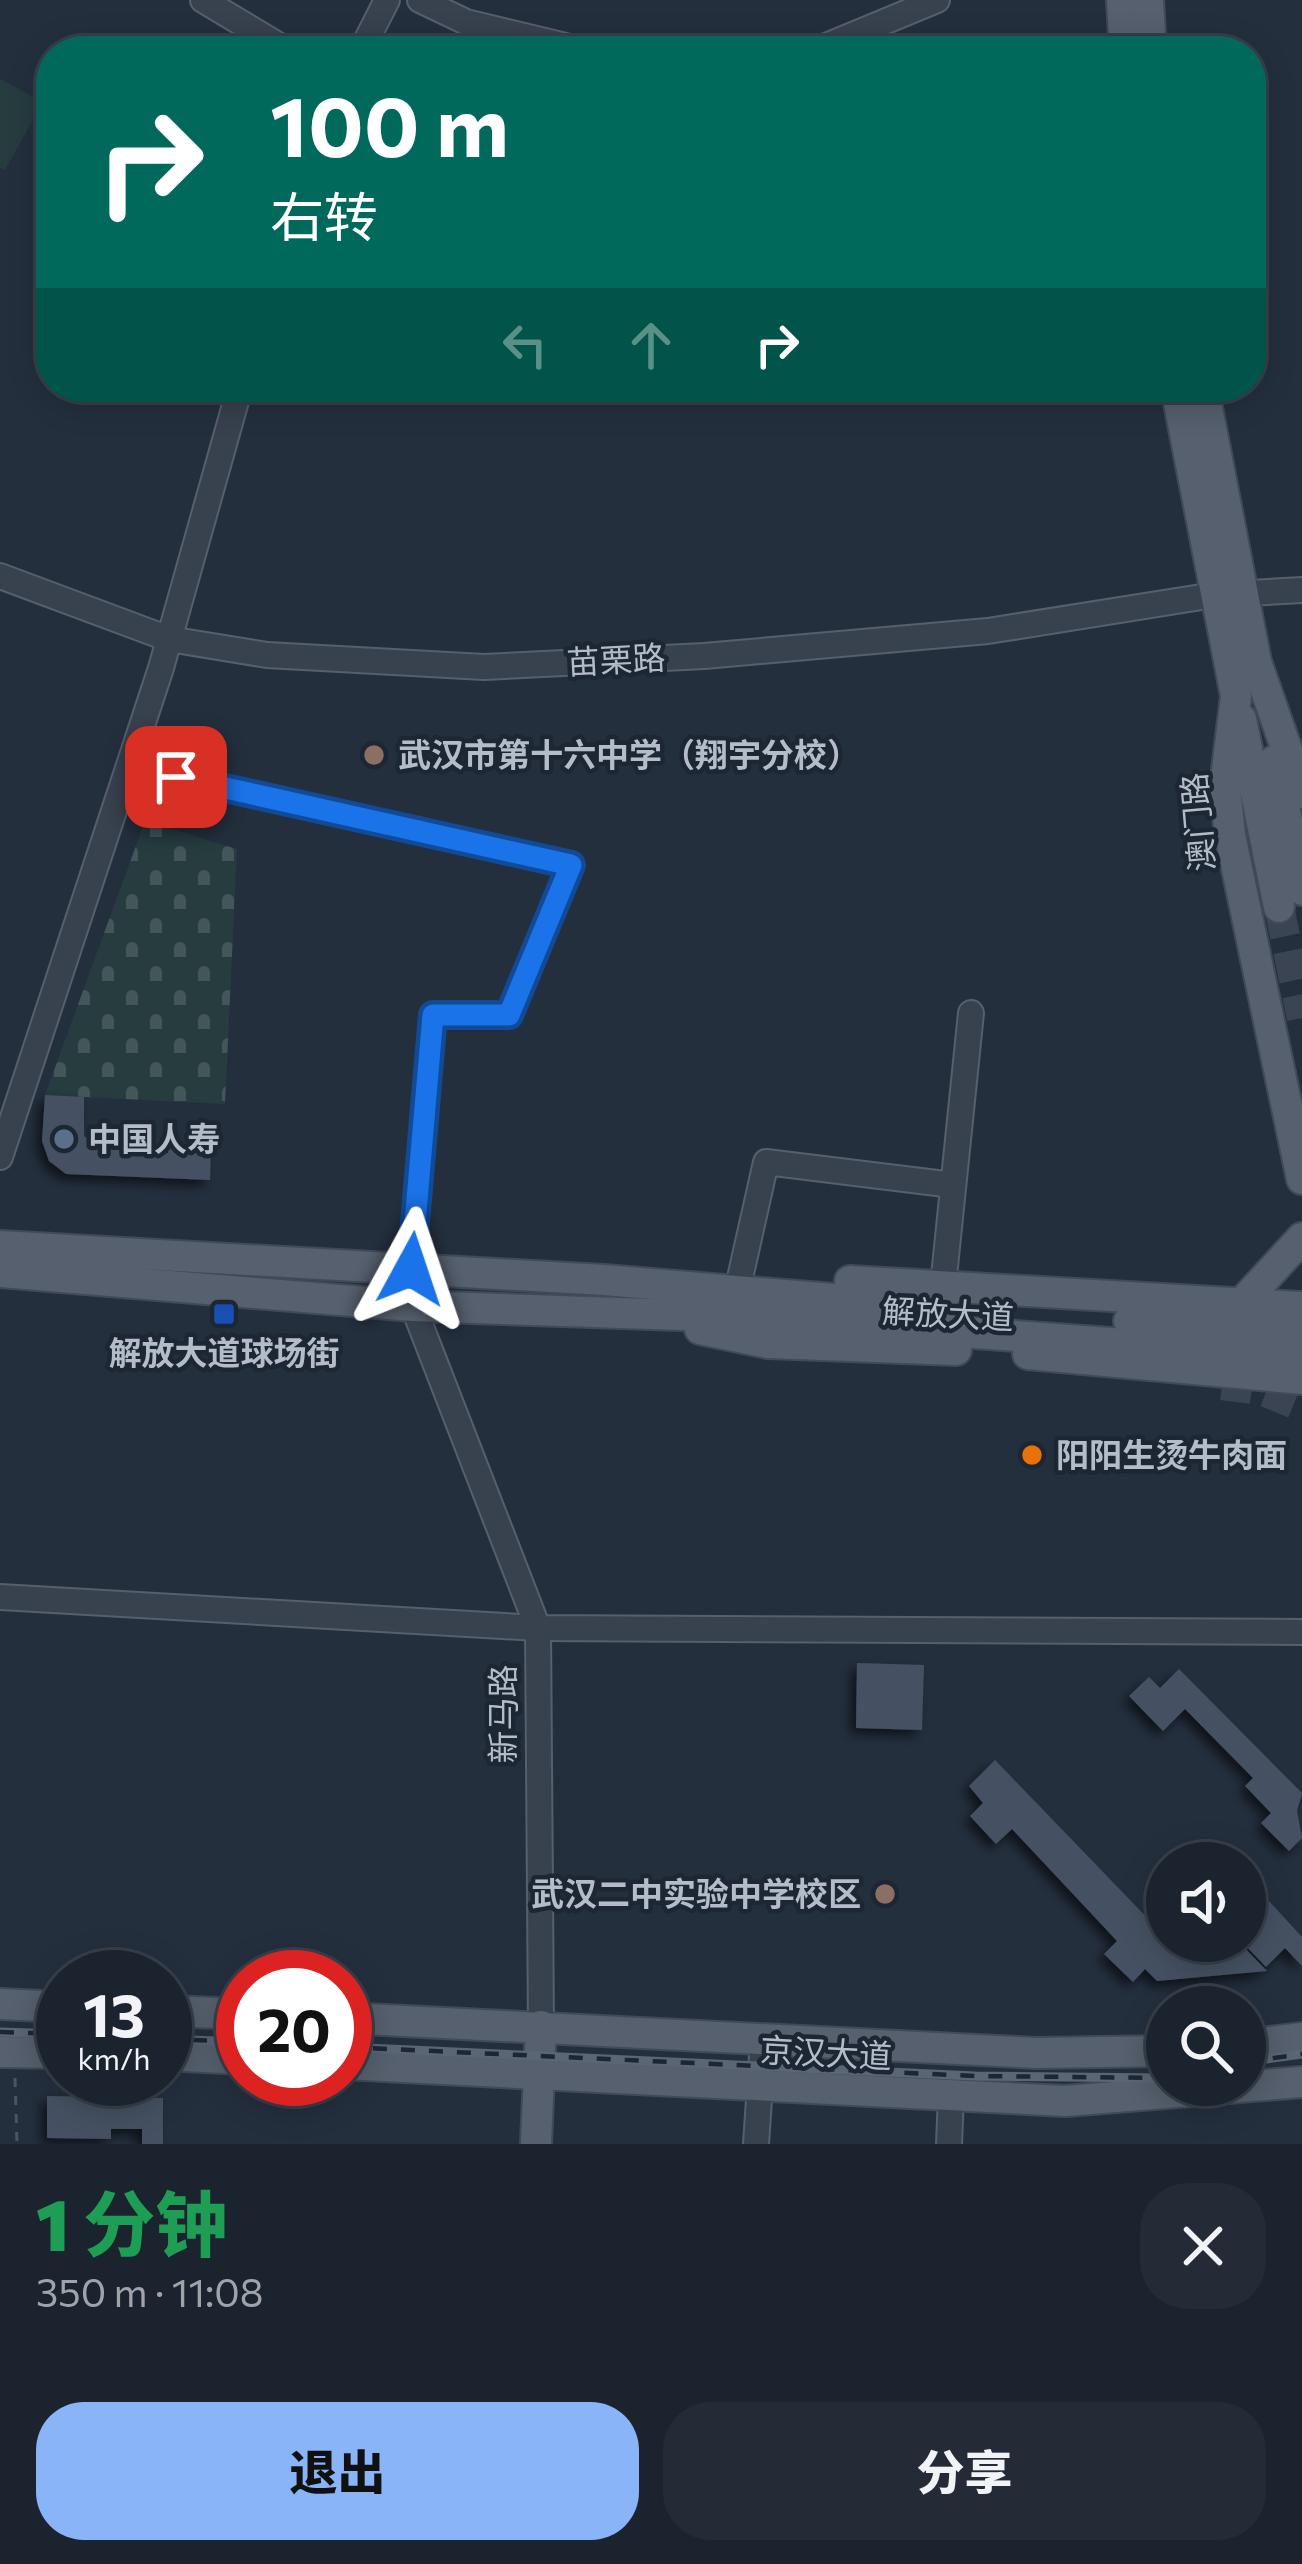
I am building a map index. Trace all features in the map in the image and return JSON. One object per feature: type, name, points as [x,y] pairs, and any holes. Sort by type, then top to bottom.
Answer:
[{"type":"main road","points":[[1122,0],[1123,36]]},
{"type":"main road","points":[[1148,0],[1149,36]]},
{"type":"main road","name":"澳门路","points":[[1180,402],[1228,594],[1302,793]]},
{"type":"main road","name":"澳门路","points":[[1205,402],[1236,696],[1225,787],[1230,835],[1302,1179]]},
{"type":"main road","points":[[1256,662],[1291,899]]},
{"type":"main road","points":[[1236,696],[1291,899]]},
{"type":"main road","name":"解放大道","points":[[0,1236],[64,1263]]},
{"type":"main road","points":[[1242,1303],[1302,1238]]},
{"type":"main road","name":"解放大道","points":[[0,1246],[64,1263],[413,1306],[599,1294],[740,1278],[1302,1307]]},
{"type":"main road","name":"解放大道","points":[[0,1276],[64,1263],[411,1269],[599,1294],[773,1307],[1302,1334]]},
{"type":"main road","name":"解放大道","points":[[599,1294],[768,1343],[1004,1351],[1298,1375]]},
{"type":"main road","name":"解放大道","points":[[773,1307],[1298,1375]]},
{"type":"main road","points":[[1004,1351],[1096,1374]]},
{"type":"main road","points":[[0,2004],[36,2006]]},
{"type":"main road","name":"京汉大道","points":[[372,2019],[1036,2053],[1146,2050]]},
{"type":"main road","name":"新马路","points":[[536,2144],[542,2026]]},
{"type":"main road","points":[[1266,2042],[1302,2038]]},
{"type":"main road","name":"京汉大道","points":[[372,2065],[1066,2101],[1302,2082]]},
{"type":"street","points":[[203,0],[263,36]]},
{"type":"street","points":[[369,36],[387,0]]},
{"type":"street","points":[[420,0],[466,22],[524,36]]},
{"type":"street","points":[[850,36],[937,0]]},
{"type":"street","points":[[0,1157],[170,639],[236,402]]},
{"type":"street","name":"苗栗路","points":[[0,576],[170,639],[267,655],[484,668],[704,656],[988,631],[1228,594],[1302,590]]},
{"type":"street","points":[[130,767],[571,865],[509,1015],[433,1015],[411,1269]]},
{"type":"street","points":[[943,1286],[971,1013]]},
{"type":"street","points":[[740,1278],[766,1162],[953,1184]]},
{"type":"street","name":"新马路","points":[[413,1306],[538,1628],[542,2026]]},
{"type":"street","points":[[0,1597],[538,1628],[1302,1633]]},
{"type":"street","points":[[756,2144],[763,2040]]},
{"type":"street","points":[[949,2144],[951,2096]]},
{"type":"path","points":[[7,2052],[17,2144]]},
{"type":"green space","points":[[0,79],[36,98],[36,115],[5,170],[0,168]]},
{"type":"green space","points":[[145,821],[237,849],[225,1104],[45,1095]]},
{"type":"building","name":"中国人寿","points":[[45,1095],[84,1097],[84,1136],[101,1149],[168,1153],[168,1145],[211,1148],[210,1180],[66,1174],[49,1161],[42,1141]]},
{"type":"building","points":[[857,1663],[924,1665],[922,1730],[856,1728]]},
{"type":"building","points":[[1179,1669],[1302,1793],[1297,1811],[1302,1838],[1289,1851],[1261,1823],[1271,1813],[1245,1786],[1253,1778],[1185,1709],[1163,1731],[1129,1696],[1149,1677],[1160,1688]]},
{"type":"building","points":[[995,1760],[1146,1917],[1146,1962],[1258,1962],[1267,1971],[1157,1981],[1145,1969],[1133,1982],[1104,1954],[1117,1941],[1012,1829],[996,1844],[970,1816],[983,1803],[969,1786]]},
{"type":"building","points":[[1266,1898],[1302,1937],[1302,1966],[1285,1948],[1266,1967],[1261,1962],[1266,1962]]},
{"type":"building","points":[[47,2106],[163,2106],[163,2144],[142,2144],[142,2129],[111,2129],[111,2139],[47,2138]]},
{"type":"tunnel","points":[[1279,907],[1302,1018]]},
{"type":"tunnel","points":[[1222,1385],[1261,1390],[1302,1407]]},
{"type":"railway","points":[[0,2032],[36,2033]]},
{"type":"railway","points":[[192,2040],[216,2041]]},
{"type":"railway","points":[[372,2048],[975,2076],[1146,2078]]},
{"type":"railway","points":[[1266,2059],[1302,2054]]},
{"type":"place","name":"武汉市第十六中学（翔宇分校）","points":[[374,755]]},
{"type":"place","name":"中国人寿","points":[[64,1139]]},
{"type":"place","name":"解放大道球场街","points":[[224,1314]]},
{"type":"place","name":"阳阳生烫牛肉面","points":[[1032,1455]]},
{"type":"place","name":"武汉二中实验中学校区","points":[[885,1894]]},
{"type":"route","points":[[176,777],[571,865],[509,1015],[433,1015],[411,1269]]}]
